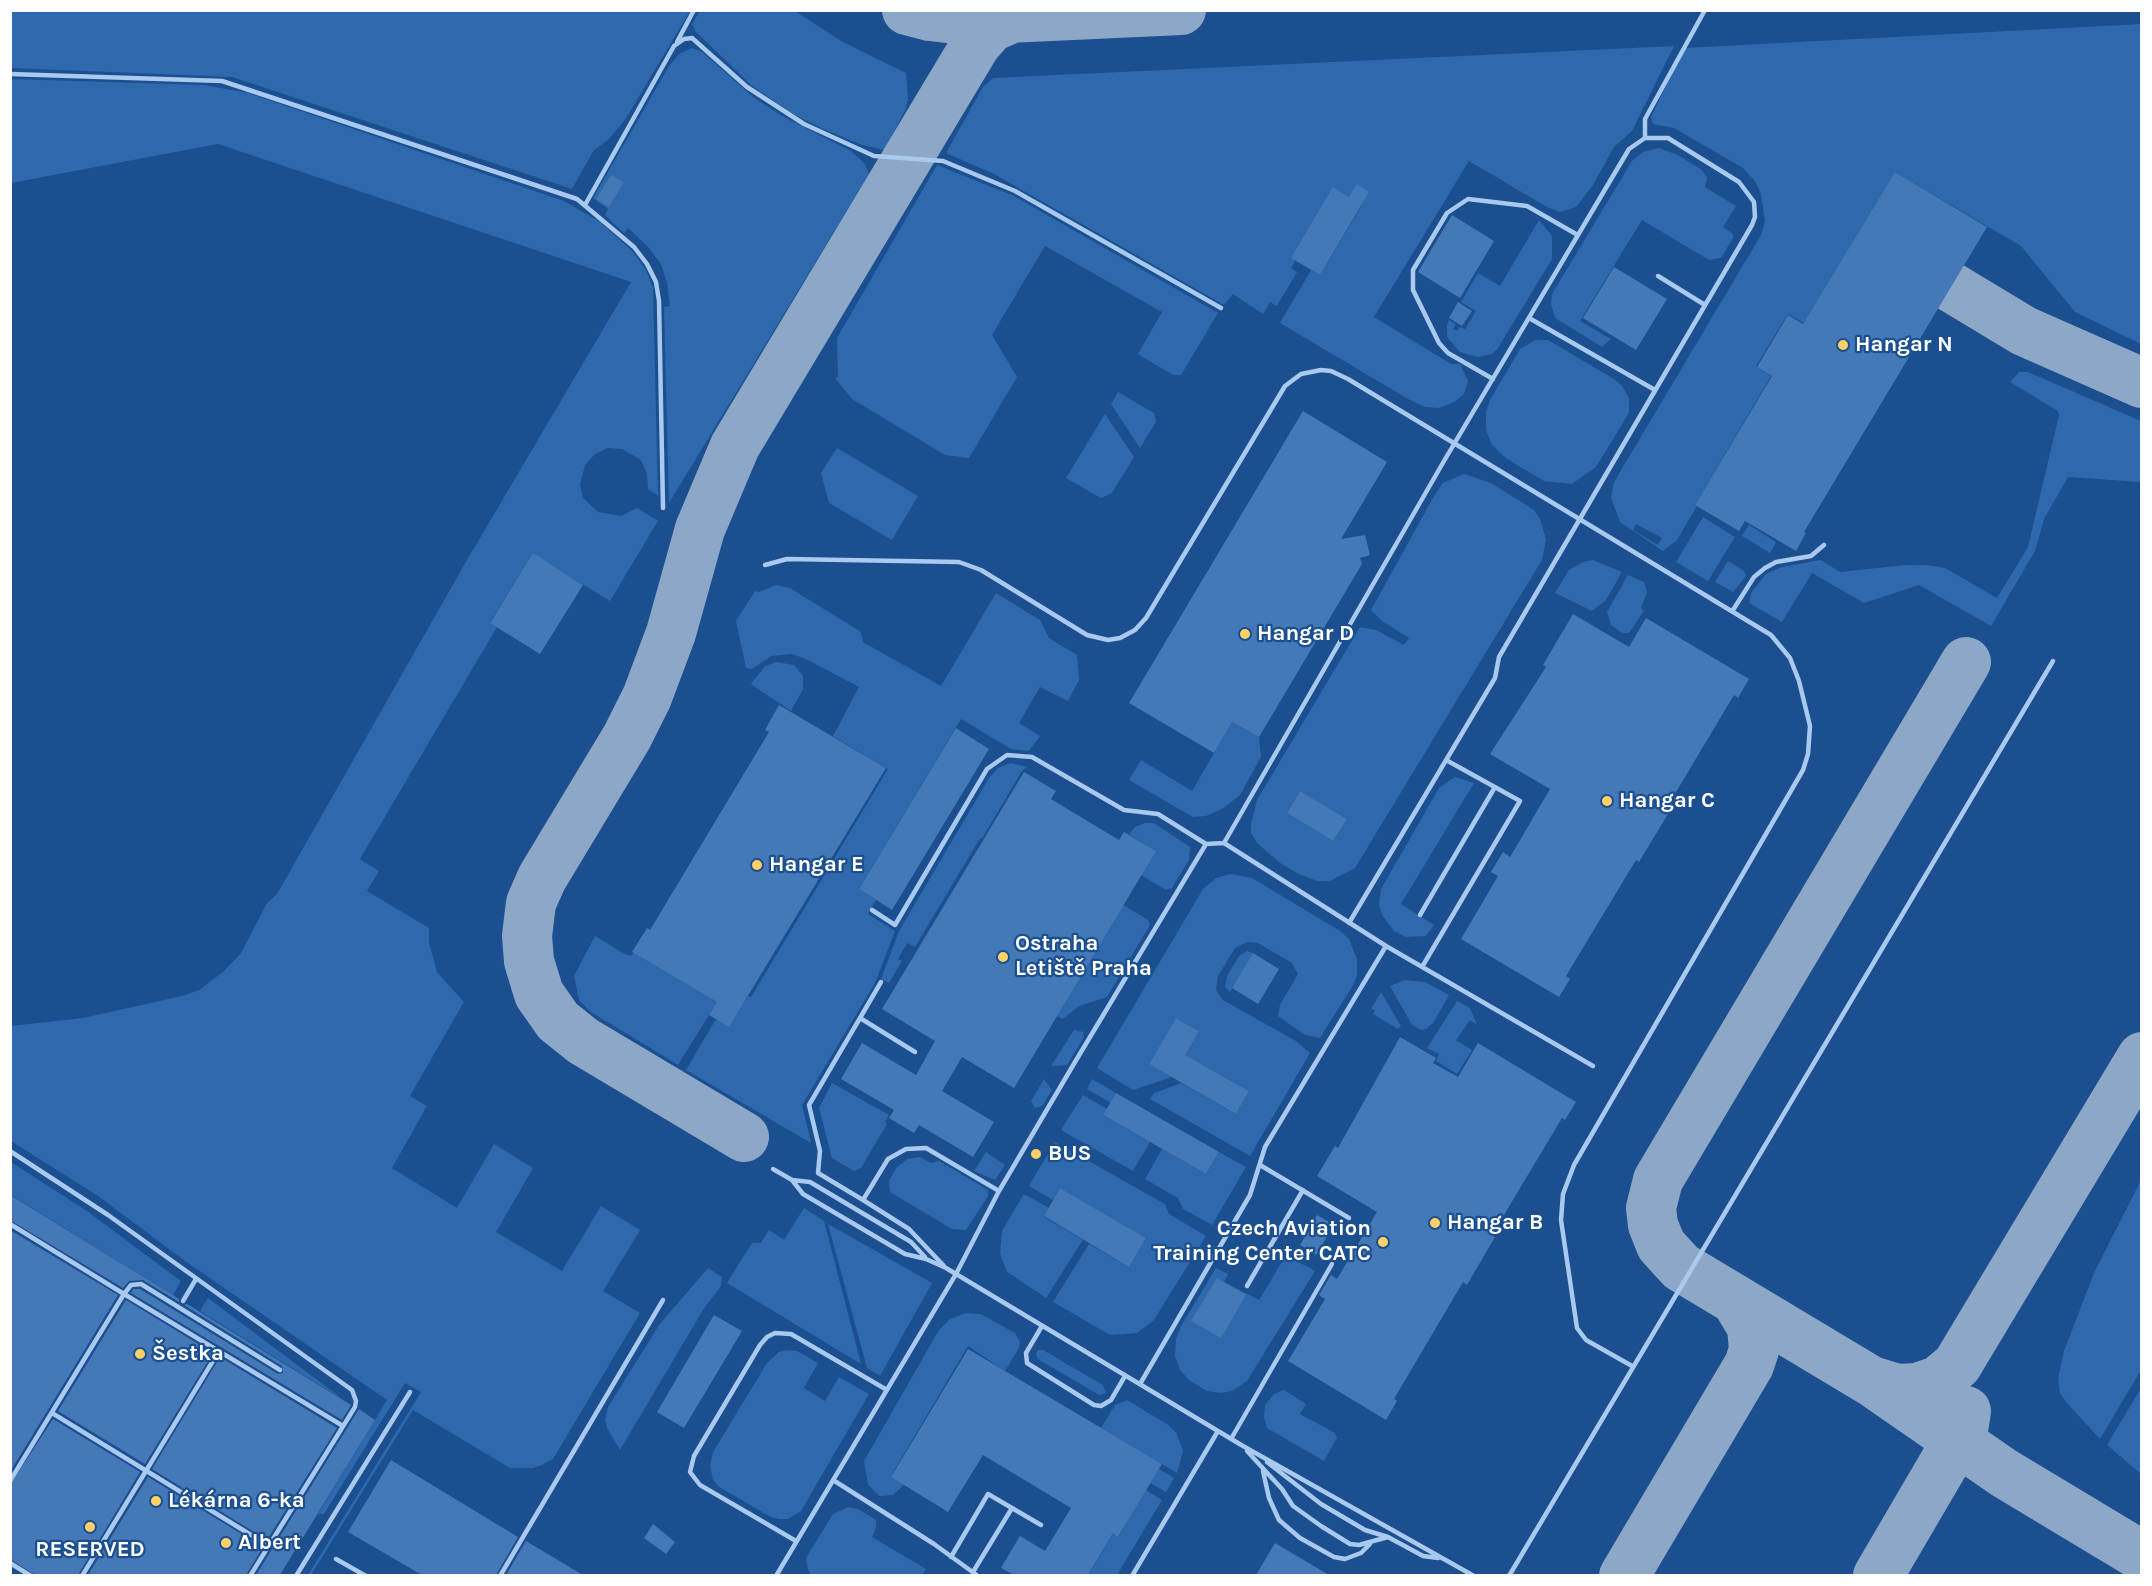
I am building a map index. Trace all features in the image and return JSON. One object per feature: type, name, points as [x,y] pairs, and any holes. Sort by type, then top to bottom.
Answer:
[{"type":"lane","points":[[585,205],[694,10]]},
{"type":"lane","points":[[1645,138],[1646,119],[1705,10]]},
{"type":"lane","points":[[674,46],[684,39],[695,39],[766,101],[804,124],[874,156],[943,161],[1015,191],[1221,308]]},
{"type":"lane","points":[[10,74],[211,80],[233,83],[567,194],[585,205],[634,247],[647,264],[656,282],[660,301],[663,508]]},
{"type":"lane","points":[[1224,843],[1454,443],[1625,154],[1645,138],[1661,137],[1675,141],[1739,182],[1754,202],[1755,217],[1752,225],[1499,657],[1495,678],[1349,922]]},
{"type":"lane","points":[[1492,379],[1448,353],[1439,343],[1413,290],[1413,270],[1450,209],[1468,199],[1527,206],[1576,234]]},
{"type":"lane","points":[[1658,276],[1705,305]]},
{"type":"lane","points":[[1529,318],[1655,390]]},
{"type":"lane","points":[[765,565],[795,559],[959,562],[981,570],[1087,635],[1108,640],[1120,638],[1135,630],[1146,618],[1285,387],[1301,374],[1321,370],[1340,375],[1772,635],[1790,658],[1800,681],[1810,726],[1808,754],[1803,770],[1568,1177],[1561,1206],[1561,1220],[1577,1328],[1586,1340],[1632,1366]]},
{"type":"lane","points":[[1733,610],[1754,577],[1765,568],[1776,562],[1811,556],[1824,545]]},
{"type":"lane","points":[[1509,1575],[2053,661]]},
{"type":"lane","points":[[872,910],[895,925],[982,776],[994,763],[1007,755],[1032,757],[1124,810],[1158,814],[1206,844],[1224,843],[1386,946],[1593,1066]]},
{"type":"lane","points":[[1422,967],[1520,801],[1446,759]]},
{"type":"lane","points":[[1420,915],[1495,788]]},
{"type":"lane","points":[[777,1575],[956,1274],[999,1191],[1206,844]]},
{"type":"lane","points":[[1140,1384],[1250,1195],[1265,1147],[1386,946]]},
{"type":"lane","points":[[881,982],[809,1105],[820,1151],[818,1173],[909,1229],[946,1268]]},
{"type":"lane","points":[[860,1018],[915,1052]]},
{"type":"lane","points":[[863,1200],[888,1159],[906,1149],[926,1148],[999,1191]]},
{"type":"lane","points":[[10,1151],[108,1215],[348,1386],[355,1394],[355,1407],[250,1575]]},
{"type":"lane","points":[[1260,1165],[1349,1218]]},
{"type":"lane","points":[[773,1169],[792,1180],[803,1194],[905,1254],[926,1259],[946,1268],[1243,1446],[1320,1487],[1443,1560],[1474,1575]]},
{"type":"lane","points":[[792,1180],[810,1182],[911,1242],[926,1259]]},
{"type":"lane","points":[[1247,1286],[1303,1190]]},
{"type":"lane","points":[[10,1224],[343,1426]]},
{"type":"lane","points":[[1231,1439],[1332,1264]]},
{"type":"lane","points":[[183,1301],[196,1279]]},
{"type":"lane","points":[[10,1481],[131,1285],[141,1284],[280,1370]]},
{"type":"lane","points":[[500,1575],[663,1300]]},
{"type":"lane","points":[[1042,1326],[1026,1353],[1028,1363],[1094,1405],[1101,1406],[1111,1400],[1125,1376]]},
{"type":"lane","points":[[796,1541],[700,1485],[690,1472],[694,1456],[760,1345],[767,1337],[775,1333],[791,1334],[887,1390]]},
{"type":"lane","points":[[82,1575],[219,1351]]},
{"type":"lane","points":[[297,1575],[410,1392]]},
{"type":"lane","points":[[52,1413],[269,1546]]},
{"type":"lane","points":[[1132,1575],[1218,1431]]},
{"type":"lane","points":[[1243,1446],[1302,1514],[1350,1544],[1370,1544],[1388,1537]]},
{"type":"lane","points":[[1259,1455],[1292,1483],[1338,1515],[1365,1530],[1388,1537],[1423,1556],[1443,1560]]},
{"type":"lane","points":[[1262,1469],[1275,1513],[1285,1527],[1300,1538],[1334,1557],[1346,1559],[1361,1553],[1370,1544]]},
{"type":"lane","points":[[833,1480],[978,1575]]},
{"type":"lane","points":[[951,1557],[988,1494],[1041,1525]]},
{"type":"lane","points":[[973,1572],[1012,1508]]},
{"type":"lane","points":[[336,1559],[366,1575]]},
{"type":"lane","points":[[10,1563],[31,1575]]},
{"type":"shaded area","points":[[11,10],[690,11],[625,120],[608,140],[594,150],[572,189],[232,77],[11,68]]},
{"type":"shaded area","points":[[700,11],[795,11],[841,41],[906,73],[908,99],[905,111],[884,150],[862,145],[821,128],[791,113],[751,85],[696,32],[692,24]]},
{"type":"shaded area","points":[[2141,24],[2141,344],[2075,312],[2021,246],[1895,172],[1804,323],[1788,314],[1756,366],[1771,376],[1677,540],[1663,551],[1620,522],[1611,498],[1614,482],[1761,235],[1765,221],[1761,194],[1755,181],[1743,168],[1674,128],[1653,124],[1651,117],[1684,48]],"holes":[[[1636,524],[1662,538],[1658,545],[1633,530]]]},
{"type":"shaded area","points":[[1674,46],[1632,131],[1614,147],[1593,185],[1576,207],[1560,212],[1547,207],[1469,161],[1374,317],[1451,364],[1460,364],[1468,381],[1464,394],[1454,402],[1439,408],[1425,407],[1408,399],[1280,323],[1311,270],[1320,275],[1362,205],[1334,188],[1292,258],[1295,261],[1291,268],[1297,272],[1277,306],[1270,302],[1263,314],[1233,294],[1224,305],[994,174],[946,153],[983,87],[993,78]]},
{"type":"shaded area","points":[[692,48],[702,52],[753,97],[782,116],[851,151],[865,164],[869,174],[669,503],[664,307],[670,306],[667,282],[661,264],[648,247],[628,228],[624,233],[605,215],[608,209],[593,198],[669,66],[679,54]]},
{"type":"shaded area","points":[[11,79],[204,85],[248,93],[564,201],[600,222],[632,251],[646,270],[653,288],[658,496],[648,489],[647,474],[641,460],[622,449],[608,448],[595,454],[585,465],[580,485],[583,498],[598,512],[621,516],[637,508],[658,521],[610,601],[533,554],[490,622],[497,627],[360,859],[379,871],[367,891],[429,928],[429,943],[437,972],[464,1002],[410,1096],[427,1106],[392,1168],[457,1208],[494,1144],[533,1168],[496,1232],[562,1271],[601,1206],[640,1230],[603,1291],[640,1313],[553,1459],[542,1465],[533,1468],[510,1468],[413,1410],[311,1575],[308,1575],[421,1392],[405,1383],[324,1514],[318,1514],[387,1400],[185,1261],[98,1196],[11,1141],[11,1026],[83,1018],[182,996],[199,990],[224,971],[241,953],[267,903],[277,894],[467,560],[631,282],[218,144],[11,183]]},
{"type":"shaded area","points":[[1659,148],[1678,155],[1702,170],[1707,178],[1705,187],[1736,206],[1723,227],[1733,234],[1733,238],[1721,258],[1709,260],[1642,220],[1580,321],[1611,339],[1602,347],[1555,318],[1551,304],[1552,294],[1632,161],[1643,152]]},
{"type":"shaded area","points":[[937,165],[1014,196],[1218,313],[1181,375],[1173,375],[1138,354],[1162,312],[1045,246],[992,335],[1017,377],[969,458],[945,455],[852,399],[835,378],[838,377],[837,338]]},
{"type":"shaded area","points":[[1539,220],[1552,236],[1552,259],[1498,348],[1492,354],[1478,357],[1460,352],[1447,337],[1449,320],[1456,324],[1453,329],[1457,331],[1460,327],[1465,329],[1476,311],[1461,302],[1478,273],[1500,286]]},
{"type":"shaded area","points":[[1535,340],[1548,340],[1614,379],[1622,386],[1629,398],[1629,413],[1596,467],[1572,484],[1544,481],[1507,459],[1492,445],[1486,430],[1486,412],[1490,400],[1520,349]]},
{"type":"shaded area","points":[[2019,372],[2028,372],[2141,421],[2141,482],[2068,477],[2044,519],[2035,551],[1991,626],[1919,585],[1864,603],[1812,573],[1782,622],[1749,603],[1751,593],[1766,574],[1782,567],[1821,560],[1840,572],[1905,565],[1945,568],[1997,598],[2028,547],[2059,415],[2058,411],[2010,382]]},
{"type":"shaded area","points":[[1118,392],[1154,413],[1156,422],[1140,448],[1111,404]]},
{"type":"shaded area","points":[[1105,414],[1134,457],[1112,493],[1101,498],[1066,478]]},
{"type":"shaded area","points":[[837,448],[918,496],[892,540],[829,503],[821,473]]},
{"type":"shaded area","points":[[1464,474],[1491,483],[1534,510],[1540,519],[1546,539],[1542,560],[1355,868],[1330,881],[1317,881],[1280,863],[1257,843],[1251,833],[1251,824],[1257,800],[1360,627],[1376,630],[1404,645],[1409,638],[1382,621],[1371,610],[1443,483]],"holes":[[[1300,791],[1347,819],[1333,841],[1287,813]]]},
{"type":"shaded area","points":[[1703,517],[1735,537],[1708,581],[1676,562]]},
{"type":"shaded area","points":[[1749,525],[1776,542],[1770,553],[1742,536]]},
{"type":"shaded area","points":[[1593,560],[1622,572],[1606,600],[1592,611],[1555,593],[1569,570],[1583,562]]},
{"type":"shaded area","points":[[1728,561],[1744,571],[1746,576],[1733,592],[1715,582]]},
{"type":"shaded area","points":[[1628,575],[1644,582],[1647,592],[1641,608],[1644,611],[1629,633],[1622,633],[1611,625],[1607,612]]},
{"type":"shaded area","points":[[776,585],[790,588],[861,632],[863,642],[941,686],[996,593],[1040,620],[1049,638],[1077,655],[1079,680],[1068,701],[1040,687],[1019,723],[1040,736],[1029,751],[1011,749],[961,719],[859,889],[876,900],[868,914],[895,931],[875,983],[802,1105],[811,1143],[686,1070],[716,1019],[729,1026],[748,996],[751,997],[888,769],[833,736],[859,687],[804,658],[791,654],[771,656],[752,669],[746,668],[736,621],[755,591],[759,592]]},
{"type":"shaded area","points":[[776,662],[794,665],[803,676],[803,689],[791,711],[751,684],[765,666]]},
{"type":"shaded area","points":[[1232,722],[1259,737],[1261,757],[1240,795],[1222,809],[1206,816],[1193,817],[1129,780],[1141,760],[1192,791]]},
{"type":"shaded area","points":[[1011,763],[1027,767],[1022,771],[983,837],[979,840],[915,947],[907,943],[898,959],[902,961],[889,983],[881,979],[899,931],[989,778],[998,768]]},
{"type":"shaded area","points":[[1455,777],[1474,783],[1401,904],[1434,925],[1426,936],[1406,937],[1394,931],[1382,915],[1379,905],[1381,889],[1439,788]]},
{"type":"shaded area","points":[[1145,823],[1154,823],[1190,847],[1189,860],[1172,888],[1166,890],[1141,875],[1155,851],[1129,834],[1135,827]]},
{"type":"shaded area","points":[[1230,874],[1252,878],[1340,931],[1349,939],[1357,959],[1357,976],[1353,985],[1320,1038],[1305,1035],[1278,1016],[1280,1005],[1298,974],[1292,963],[1258,943],[1247,942],[1235,948],[1218,976],[1216,990],[1223,1000],[1296,1041],[1310,1053],[1250,1156],[1150,1099],[1154,1093],[1181,1083],[1236,1114],[1249,1091],[1203,1065],[1177,1068],[1198,1030],[1176,1018],[1149,1064],[1172,1077],[1133,1090],[1097,1068],[1203,889],[1216,878]]},
{"type":"shaded area","points":[[1123,905],[1148,920],[1150,925],[1107,997],[1079,1006],[1063,1019],[1057,1016]]},
{"type":"shaded area","points":[[595,936],[623,953],[630,956],[634,953],[717,1002],[678,1065],[591,1012],[579,1000],[574,976]]},
{"type":"shaded area","points":[[1247,951],[1253,953],[1230,992],[1225,987],[1227,976],[1239,956]]},
{"type":"shaded area","points":[[1404,980],[1425,982],[1449,995],[1433,1023],[1426,1029],[1421,1030],[1412,1025],[1390,986]]},
{"type":"shaded area","points":[[1381,992],[1401,1026],[1398,1029],[1373,1014],[1375,1010],[1371,1009]]},
{"type":"shaded area","points":[[1457,1001],[1470,1008],[1477,1025],[1470,1020],[1456,1040],[1472,1050],[1457,1074],[1436,1061],[1439,1054],[1427,1048]]},
{"type":"shaded area","points":[[1074,1030],[1083,1032],[1084,1037],[1067,1065],[1051,1066]]},
{"type":"shaded area","points":[[1044,1079],[1052,1090],[1042,1106],[1035,1108],[1031,1101]]},
{"type":"shaded area","points":[[1092,1079],[1116,1093],[1111,1103],[1087,1089]]},
{"type":"shaded area","points":[[832,1083],[889,1115],[885,1122],[887,1124],[861,1168],[854,1171],[832,1158],[819,1108]]},
{"type":"shaded area","points":[[1083,1095],[1107,1109],[1104,1116],[1150,1142],[1133,1171],[1061,1130]]},
{"type":"shaded area","points":[[1055,1142],[1165,1204],[1169,1214],[1206,1236],[1154,1320],[1137,1333],[1110,1335],[1053,1302],[1089,1244],[1129,1267],[1146,1238],[1060,1188],[1053,1200],[1029,1186]]},
{"type":"shaded area","points":[[1162,1149],[1206,1174],[1219,1152],[1246,1167],[1212,1225],[1183,1209],[1178,1198],[1145,1179]]},
{"type":"shaded area","points":[[986,1152],[1005,1165],[995,1180],[974,1171]]},
{"type":"shaded area","points":[[920,1157],[931,1163],[939,1161],[988,1190],[988,1196],[966,1230],[952,1229],[890,1192],[889,1181],[896,1168],[907,1159]]},
{"type":"shaded area","points":[[11,1162],[87,1211],[181,1281],[173,1295],[11,1195]]},
{"type":"shaded area","points":[[2141,1180],[2141,1370],[2100,1439],[2066,1402],[2060,1393],[2058,1379],[2064,1351],[2094,1273]]},
{"type":"shaded area","points":[[1024,1194],[1049,1208],[1044,1217],[1083,1240],[1046,1298],[1007,1272],[1000,1254],[1002,1231]]},
{"type":"shaded area","points":[[804,1208],[824,1221],[861,1364],[727,1283],[752,1243],[761,1243],[769,1230],[784,1240]]},
{"type":"shaded area","points":[[828,1224],[932,1283],[880,1376],[867,1368]]},
{"type":"shaded area","points":[[1286,1255],[1315,1271],[1247,1381],[1232,1391],[1221,1393],[1207,1391],[1189,1380],[1180,1370],[1175,1356],[1176,1339],[1181,1326],[1216,1268],[1228,1274],[1224,1282],[1259,1300]]},
{"type":"shaded area","points":[[708,1268],[722,1277],[721,1286],[703,1310],[620,1450],[607,1428],[605,1420],[608,1407],[659,1325]]},
{"type":"shaded area","points":[[208,1298],[340,1397],[200,1311]]},
{"type":"shaded area","points":[[966,1313],[981,1314],[1015,1333],[1020,1342],[1019,1348],[1005,1371],[968,1346],[891,1476],[904,1485],[893,1495],[880,1496],[868,1485],[864,1461],[939,1330],[950,1319]]},
{"type":"shaded area","points":[[1038,1350],[1043,1350],[1103,1385],[1106,1393],[1099,1395],[1038,1359],[1036,1354]]},
{"type":"shaded area","points":[[797,1351],[818,1363],[804,1388],[825,1401],[839,1377],[869,1394],[801,1511],[788,1519],[779,1519],[771,1517],[719,1487],[713,1480],[710,1466],[713,1452],[767,1363],[779,1352]]},
{"type":"shaded area","points":[[2141,1388],[2141,1474],[2107,1445]]},
{"type":"shaded area","points":[[1284,1390],[1306,1404],[1300,1414],[1335,1433],[1337,1438],[1324,1461],[1267,1428],[1264,1417],[1265,1405],[1274,1394]]},
{"type":"shaded area","points":[[1127,1400],[1176,1432],[1183,1451],[1177,1473],[1101,1428],[1115,1405]]},
{"type":"shaded area","points":[[1159,1469],[1174,1478],[1166,1492],[1150,1483]]},
{"type":"shaded area","points":[[1146,1490],[1162,1500],[1117,1575],[1088,1576],[1113,1533],[1119,1536]]},
{"type":"shaded area","points":[[848,1507],[858,1509],[876,1520],[876,1528],[872,1537],[926,1569],[922,1575],[812,1575],[808,1570],[806,1558],[833,1514]]},
{"type":"building","name":"Hangar N","points":[[1895,172],[1987,227],[1804,532],[1806,533],[1796,551],[1745,521],[1739,531],[1695,505],[1772,376],[1757,367],[1788,315],[1803,324]]},
{"type":"building","points":[[611,175],[624,182],[609,207],[596,199]]},
{"type":"building","points":[[1357,184],[1369,192],[1320,275],[1291,258],[1333,187],[1349,197]]},
{"type":"building","points":[[1452,215],[1494,241],[1460,298],[1418,272]]},
{"type":"building","points":[[1614,267],[1667,299],[1636,350],[1583,318]]},
{"type":"building","points":[[1458,302],[1472,311],[1462,326],[1449,318]]},
{"type":"building","name":"Hangar D","points":[[1303,411],[1387,462],[1341,539],[1365,535],[1370,555],[1360,558],[1362,564],[1259,737],[1232,722],[1214,753],[1129,703]]},
{"type":"building","points":[[533,553],[583,585],[540,654],[490,623]]},
{"type":"building","name":"Hangar C","points":[[1573,614],[1629,647],[1646,618],[1749,679],[1738,698],[1734,695],[1664,812],[1668,814],[1639,862],[1636,860],[1566,976],[1570,979],[1559,997],[1461,939],[1498,876],[1491,872],[1503,852],[1510,857],[1550,789],[1490,754],[1546,667],[1543,665]]},
{"type":"building","name":"Hangar E","points":[[779,705],[886,768],[729,1027],[709,1015],[717,1002],[632,952],[647,928],[650,930],[769,732],[765,730]]},
{"type":"building","points":[[956,728],[989,749],[892,910],[859,889]]},
{"type":"building","name":"Ostraha Letiště Praha","points":[[1024,772],[1056,791],[1051,799],[1119,840],[1124,832],[1156,851],[1014,1088],[962,1057],[942,1091],[994,1122],[973,1157],[919,1125],[914,1133],[889,1118],[894,1110],[841,1079],[862,1043],[916,1075],[935,1041],[882,1009]]},
{"type":"building","points":[[1300,791],[1347,819],[1333,841],[1287,813]]},
{"type":"building","points":[[1253,953],[1279,969],[1258,1004],[1232,988]]},
{"type":"building","points":[[1176,1018],[1199,1031],[1185,1055],[1249,1091],[1236,1114],[1149,1064]]},
{"type":"building","name":"Hangar B","points":[[1400,1037],[1436,1058],[1433,1063],[1458,1077],[1478,1043],[1576,1102],[1565,1120],[1562,1118],[1492,1235],[1495,1237],[1467,1285],[1463,1282],[1394,1399],[1397,1401],[1386,1420],[1288,1361],[1325,1299],[1319,1295],[1331,1275],[1337,1279],[1377,1212],[1317,1176],[1335,1146],[1338,1148]]},
{"type":"building","points":[[1116,1093],[1219,1152],[1206,1174],[1103,1115]]},
{"type":"building","points":[[1060,1188],[1146,1238],[1129,1267],[1044,1216]]},
{"type":"building","points":[[10,1195],[173,1295],[179,1299],[179,1302],[143,1280],[129,1281],[123,1288],[10,1220]]},
{"type":"building","points":[[1317,1215],[1334,1225],[1316,1255],[1300,1245]]},
{"type":"building","points":[[10,1230],[118,1295],[10,1472]]},
{"type":"building","points":[[1217,1278],[1246,1295],[1221,1338],[1191,1321]]},
{"type":"building","points":[[133,1289],[140,1289],[278,1374],[283,1373],[282,1366],[184,1305],[187,1304],[351,1405],[342,1420],[131,1293]]},
{"type":"building","points":[[126,1300],[213,1353],[145,1464],[58,1411]]},
{"type":"building","points":[[714,1315],[742,1331],[684,1428],[657,1412]]},
{"type":"building","points":[[968,1349],[1162,1464],[1118,1537],[1113,1533],[1088,1575],[1014,1575],[1001,1568],[1020,1536],[1045,1551],[1071,1508],[983,1455],[948,1512],[891,1477]]},
{"type":"building","points":[[220,1357],[337,1428],[267,1540],[152,1469]]},
{"type":"building","points":[[359,1409],[375,1420],[280,1575],[256,1575]]},
{"type":"building","points":[[53,1419],[140,1472],[78,1575],[35,1575],[10,1559],[10,1485]]},
{"type":"building","points":[[391,1460],[518,1537],[496,1575],[422,1575],[348,1532]]},
{"type":"building","points":[[148,1477],[263,1547],[246,1575],[88,1575]]},
{"type":"building","points":[[653,1524],[675,1542],[666,1554],[644,1538]]},
{"type":"building","points":[[526,1541],[583,1575],[506,1575]]},
{"type":"building","points":[[1275,1543],[1329,1575],[1256,1575]]},
{"type":"taxiway","points":[[907,10],[930,16],[964,20],[1181,10]]},
{"type":"taxiway","points":[[744,1137],[583,1041],[558,1021],[539,994],[529,961],[527,936],[531,903],[542,878],[627,737],[647,697],[671,633],[700,529],[735,446],[976,44],[991,27],[1012,18]]},
{"type":"taxiway","points":[[1951,287],[2024,331],[2142,383]]},
{"type":"taxiway","points":[[1966,662],[1658,1180],[1651,1208],[1653,1225],[1661,1245],[1681,1267],[1871,1381],[2004,1473],[2142,1556]]},
{"type":"taxiway","points":[[1871,1381],[1897,1389],[1917,1388],[1938,1381],[1957,1365],[2142,1057]]},
{"type":"taxiway","points":[[1624,1576],[1749,1365],[1754,1350],[1752,1327],[1736,1300]]},
{"type":"taxiway","points":[[1878,1576],[1963,1430],[1966,1411]]},
{"type":"place","name":"Hangar N","points":[[1843,345]]},
{"type":"place","name":"Hangar D","points":[[1245,634]]},
{"type":"place","name":"Hangar C","points":[[1607,801]]},
{"type":"place","name":"Hangar E","points":[[757,865]]},
{"type":"place","name":"Ostraha Letiště Praha","points":[[1003,957]]},
{"type":"place","name":"BUS","points":[[1036,1154]]},
{"type":"place","name":"Hangar B","points":[[1435,1223]]},
{"type":"place","name":"Czech Aviation Training Center CATC","points":[[1383,1242]]},
{"type":"place","name":"Šestka","points":[[140,1354]]},
{"type":"place","name":"Lékárna 6-ka","points":[[156,1501]]},
{"type":"place","name":"RESERVED","points":[[90,1527]]},
{"type":"place","name":"Albert","points":[[226,1543]]}]
